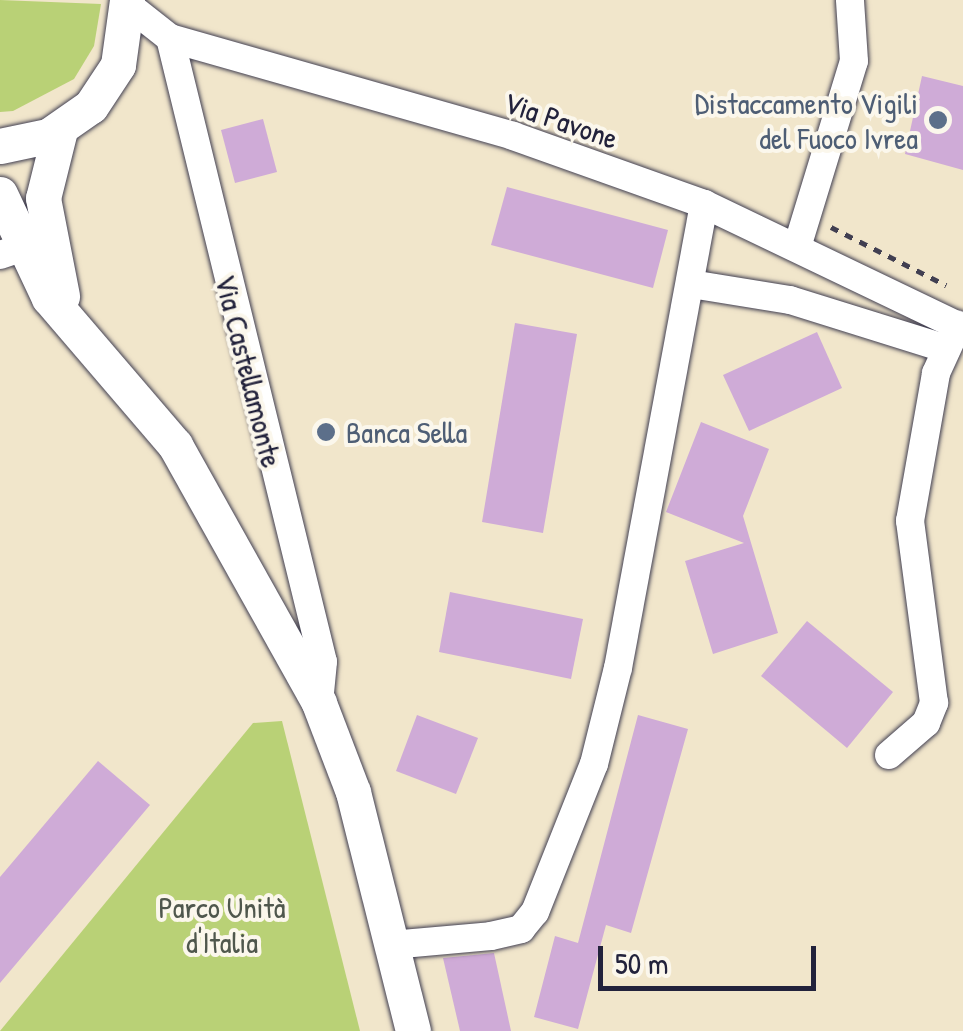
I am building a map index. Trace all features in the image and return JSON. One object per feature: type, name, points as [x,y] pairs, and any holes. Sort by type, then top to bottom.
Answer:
[{"type":"main road","points":[[0,146],[60,130],[106,87],[125,42],[127,3]]},
{"type":"main road","name":"Via Castellamonte","points":[[60,130],[44,221],[71,326]]},
{"type":"main road","name":"Via Castellamonte","points":[[0,194],[10,251],[175,445],[319,703],[353,792],[413,1031]]},
{"type":"street","points":[[798,244],[854,61],[850,0]]},
{"type":"street","name":"Via Pavone","points":[[127,3],[170,38],[513,136],[704,204],[798,244],[956,334]]},
{"type":"street","name":"Via Castellamonte","points":[[170,38],[322,662],[319,703]]},
{"type":"street","points":[[391,945],[491,936],[521,929],[535,912],[594,764],[704,204]]},
{"type":"street","points":[[690,284],[956,334],[910,521],[934,703],[926,723],[889,755]]},
{"type":"green space","points":[[0,0],[101,4],[94,46],[74,79],[13,111],[0,112]]},
{"type":"green space","name":"Parco Unità d'Italia","points":[[282,721],[360,1031],[0,1031],[253,723]]},
{"type":"building","name":"Distaccamento Vigili del Fuoco Ivrea","points":[[922,76],[963,86],[963,170],[905,154]]},
{"type":"building","points":[[263,119],[277,172],[235,183],[221,130]]},
{"type":"building","points":[[507,187],[668,230],[653,288],[491,245]]},
{"type":"building","points":[[515,323],[577,334],[543,533],[482,522]]},
{"type":"building","points":[[817,332],[842,388],[749,431],[723,375]]},
{"type":"building","points":[[701,422],[769,449],[743,516],[778,633],[713,654],[685,561],[744,543],[666,512]]},
{"type":"building","points":[[450,592],[583,619],[571,679],[439,652]]},
{"type":"building","points":[[807,621],[893,692],[847,748],[761,676]]},
{"type":"building","points":[[417,715],[478,738],[456,794],[396,771]]},
{"type":"building","points":[[638,715],[688,729],[631,933],[606,925],[578,1029],[534,1017],[555,936],[578,943]]},
{"type":"building","points":[[98,761],[150,805],[0,983],[0,877]]},
{"type":"building","points":[[494,953],[511,1031],[460,1031],[443,958]]},
{"type":"place","name":"Distaccamento Vigili del Fuoco Ivrea","points":[[938,120]]},
{"type":"place","name":"Banca Sella","points":[[326,432]]}]
